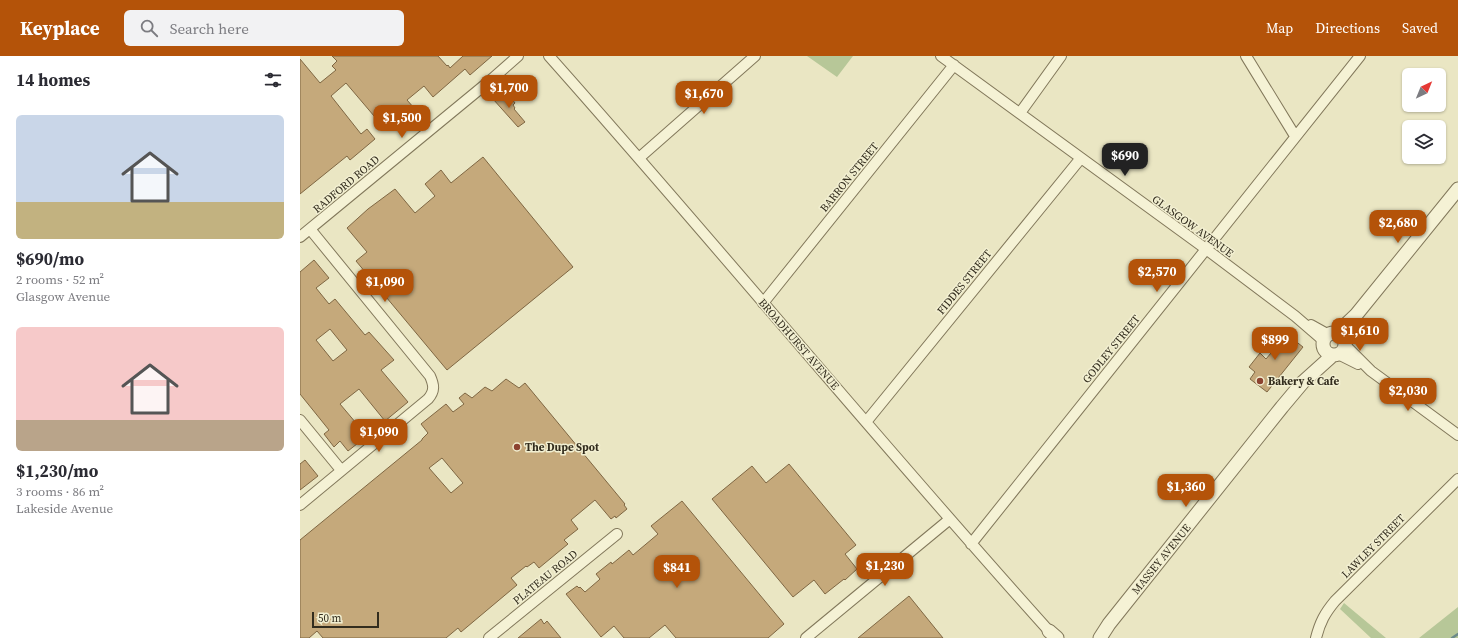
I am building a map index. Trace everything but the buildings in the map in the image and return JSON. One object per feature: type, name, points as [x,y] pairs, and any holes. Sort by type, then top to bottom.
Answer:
[{"type":"street","name":"RADFORD ROAD","points":[[300,237],[518,56]]},
{"type":"street","name":"BROADHURST AVENUE","points":[[549,56],[639,158],[971,544],[1054,636]]},
{"type":"street","points":[[639,158],[755,56]]},
{"type":"street","name":"GLASGOW AVENUE","points":[[941,56],[1458,435]]},
{"type":"street","points":[[1020,113],[1061,56]]},
{"type":"street","points":[[1246,56],[1295,136]]},
{"type":"street","name":"GODLEY STREET","points":[[971,544],[1360,56]]},
{"type":"street","name":"BARRON STREET","points":[[763,303],[954,65]]},
{"type":"street","name":"FIDDES STREET","points":[[866,422],[1080,158]]},
{"type":"street","name":"MASSEY AVENUE","points":[[1100,638],[1109,624],[1458,189]]},
{"type":"street","points":[[300,504],[428,399],[433,393],[433,383],[430,376],[310,229]]},
{"type":"street","points":[[300,420],[341,470]]},
{"type":"street","name":"LAWLEY STREET","points":[[1316,638],[1325,613],[1335,601],[1458,479]]},
{"type":"street","points":[[806,638],[950,519]]},
{"type":"street","name":"PLATEAU ROAD","points":[[489,638],[617,534]]},
{"type":"street","name":"MASSEY AVENUE","points":[[1094,638],[1109,624]]},
{"type":"green space","points":[[807,56],[853,56],[837,77]]},
{"type":"green space","points":[[1344,603],[1386,638],[1371,638],[1340,609]]},
{"type":"green space","points":[[1458,607],[1458,638],[1419,638]]},
{"type":"waterway","points":[[1452,638],[1458,634]]},
{"type":"place","name":"Bakery & Cafe","points":[[1260,381]]},
{"type":"place","name":"The Dupe Spot","points":[[517,447]]}]
